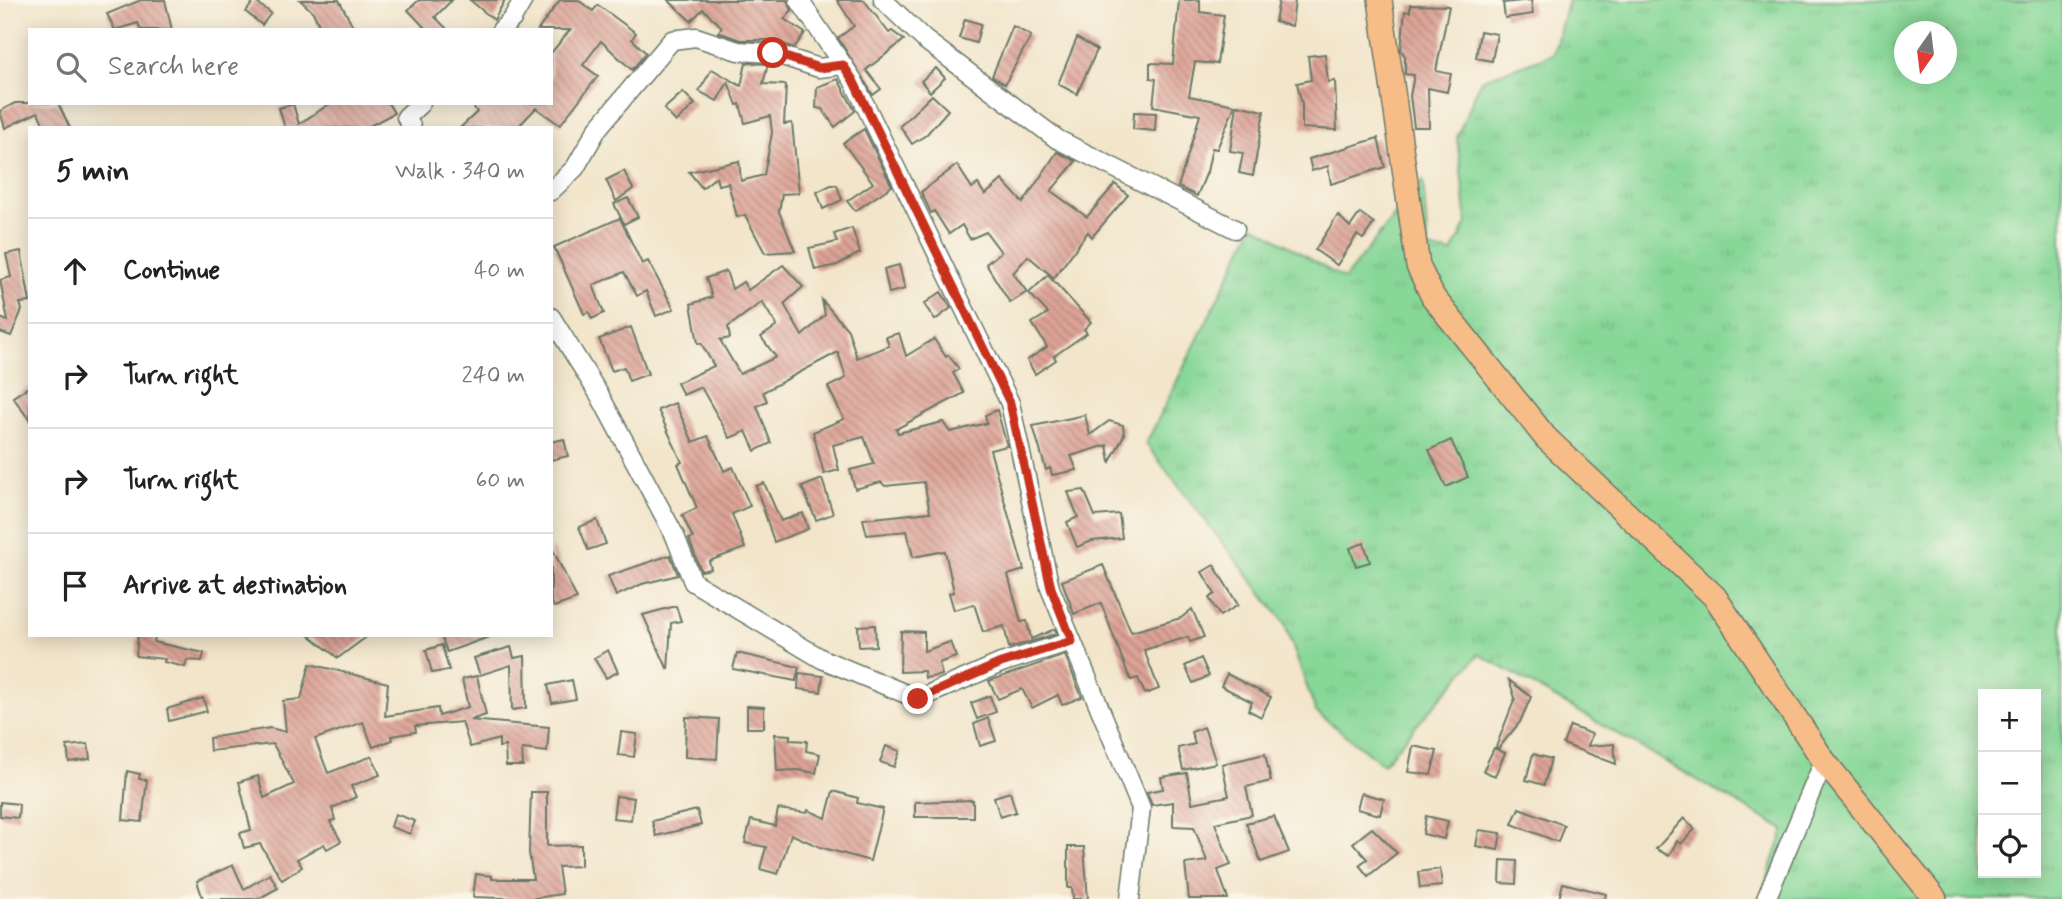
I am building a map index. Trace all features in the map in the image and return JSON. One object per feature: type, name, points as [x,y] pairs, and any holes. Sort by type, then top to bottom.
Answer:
[{"type":"main road","points":[[1380,0],[1418,266],[1433,297],[1546,438],[1716,597],[1824,761],[1935,899]]},
{"type":"street","points":[[503,28],[523,0]]},
{"type":"street","points":[[799,0],[853,80],[1010,403],[1051,588],[1141,808],[1130,899]]},
{"type":"street","points":[[883,0],[925,40],[1057,139],[1235,229]]},
{"type":"street","points":[[553,189],[575,167],[598,128],[672,40],[696,37],[738,51],[773,53],[819,68],[843,65]]},
{"type":"street","points":[[411,126],[406,117],[419,105]]},
{"type":"street","points":[[553,320],[600,396],[675,536],[693,582],[821,659],[918,699],[1001,663],[1072,641]]},
{"type":"street","points":[[1766,899],[1824,761]]},
{"type":"green space","points":[[1568,0],[2062,0],[2062,899],[1758,899],[1784,830],[1479,654],[1383,764],[1316,712],[1284,622],[1146,444],[1254,225],[1344,279],[1423,180],[1428,248],[1452,253],[1467,223],[1457,137],[1481,80],[1553,54]]},
{"type":"building","points":[[141,0],[165,0],[172,28],[140,28],[138,23],[114,28],[107,14]]},
{"type":"building","points":[[300,0],[339,0],[354,28],[320,28],[313,12]]},
{"type":"building","points":[[419,0],[452,0],[435,17],[446,28],[425,28],[408,10]]},
{"type":"building","points":[[470,0],[505,0],[494,20]]},
{"type":"building","points":[[560,0],[578,0],[593,11],[598,5],[636,33],[632,39],[646,53],[632,70],[601,41],[583,65],[598,76],[560,125],[536,108],[519,126],[462,126],[477,112],[472,105],[553,105],[553,51],[570,30],[539,28]]},
{"type":"building","points":[[668,0],[787,0],[792,10],[784,19],[805,33],[794,48],[773,40],[740,40],[718,32],[722,27],[703,9],[691,21]]},
{"type":"building","points":[[837,0],[864,0],[889,33],[892,31],[904,40],[866,70],[881,89],[873,95],[838,38],[854,26]]},
{"type":"building","points":[[1179,0],[1200,0],[1200,12],[1224,15],[1217,64],[1195,62],[1189,96],[1235,105],[1217,149],[1212,148],[1207,172],[1197,196],[1178,187],[1200,115],[1153,106],[1156,79],[1150,78],[1150,63],[1173,64]]},
{"type":"building","points":[[1279,0],[1295,0],[1292,26],[1275,22]]},
{"type":"building","points":[[1531,0],[1533,14],[1505,18],[1503,3]]},
{"type":"building","points":[[254,1],[271,13],[262,25],[246,12]]},
{"type":"building","points":[[1410,5],[1449,6],[1436,71],[1451,74],[1447,92],[1428,88],[1429,127],[1414,127],[1410,96],[1414,75],[1405,74],[1405,56],[1401,50],[1405,11],[1410,12]]},
{"type":"building","points":[[965,19],[981,24],[976,43],[959,38]]},
{"type":"building","points":[[1013,26],[1031,36],[1005,84],[992,76]]},
{"type":"building","points":[[1480,31],[1497,34],[1492,61],[1476,58]]},
{"type":"building","points":[[1077,38],[1097,50],[1077,94],[1058,84]]},
{"type":"building","points":[[1325,54],[1328,82],[1335,81],[1337,130],[1302,128],[1302,104],[1297,83],[1311,80],[1308,56]]},
{"type":"building","points":[[746,63],[768,64],[763,84],[786,85],[784,124],[792,123],[799,193],[782,194],[779,212],[795,251],[765,253],[745,215],[737,217],[728,183],[718,185],[716,177],[702,188],[689,172],[739,161],[741,181],[764,175],[772,133],[770,116],[745,123],[740,104],[737,105],[728,82],[717,101],[699,91],[712,69],[741,86]]},
{"type":"building","points":[[936,68],[945,78],[930,92],[921,81]]},
{"type":"building","points":[[838,79],[855,111],[835,127],[822,109],[816,108],[817,87]]},
{"type":"building","points":[[683,92],[695,104],[676,122],[664,109]]},
{"type":"building","points":[[932,95],[948,110],[926,135],[912,144],[900,126]]},
{"type":"building","points":[[15,103],[59,105],[69,126],[44,126],[38,112],[5,128],[0,111]]},
{"type":"building","points":[[293,105],[299,124],[328,105],[389,105],[394,113],[370,126],[284,126],[279,108]]},
{"type":"building","points":[[1237,105],[1264,111],[1253,176],[1239,173],[1243,153],[1230,151]]},
{"type":"building","points":[[1134,112],[1156,113],[1155,131],[1133,129]]},
{"type":"building","points":[[864,129],[892,186],[855,211],[847,201],[873,183],[843,143]]},
{"type":"building","points":[[1378,138],[1385,167],[1331,184],[1328,166],[1312,171],[1309,159]]},
{"type":"building","points":[[1057,152],[1076,161],[1051,191],[1087,217],[1115,184],[1128,195],[1092,237],[1088,232],[1054,278],[1028,256],[1013,273],[1027,292],[1010,303],[986,264],[1001,252],[986,232],[970,239],[962,225],[949,234],[934,211],[931,213],[921,192],[957,165],[972,188],[978,184],[985,195],[1002,180],[1023,203]]},
{"type":"building","points":[[624,171],[633,189],[616,201],[606,180]]},
{"type":"building","points":[[837,185],[842,200],[823,209],[817,192]]},
{"type":"building","points":[[628,198],[638,217],[624,224],[614,204]]},
{"type":"building","points":[[1360,213],[1374,223],[1363,239],[1357,235],[1337,265],[1315,250],[1338,215],[1350,227]]},
{"type":"building","points":[[620,218],[642,264],[648,261],[674,309],[656,316],[646,291],[637,296],[624,272],[593,285],[604,313],[592,319],[589,312],[584,314],[554,247]]},
{"type":"building","points":[[852,228],[860,253],[837,265],[815,270],[809,248],[837,242],[834,234]]},
{"type":"building","points":[[21,251],[28,291],[28,302],[20,303],[22,310],[11,336],[0,332],[0,318],[8,321],[0,280],[11,277],[6,254]]},
{"type":"building","points":[[783,265],[803,287],[784,304],[802,336],[825,315],[822,300],[848,330],[857,358],[889,346],[886,337],[899,333],[906,356],[934,339],[946,357],[948,355],[959,369],[953,373],[964,393],[896,429],[898,433],[943,422],[950,432],[987,423],[985,415],[997,410],[1007,446],[990,450],[1024,570],[1008,575],[1021,622],[1027,621],[1031,639],[1055,629],[1057,634],[1009,648],[1004,626],[983,632],[974,604],[954,610],[949,593],[954,592],[945,551],[913,557],[907,531],[867,535],[863,519],[930,512],[924,482],[885,486],[881,482],[855,489],[850,470],[874,464],[864,437],[833,445],[839,470],[824,474],[813,432],[844,419],[828,387],[846,378],[838,352],[763,392],[767,401],[757,406],[771,443],[755,451],[746,431],[730,438],[701,387],[683,395],[677,383],[714,366],[701,343],[698,343],[691,304],[712,297],[706,278],[726,271],[732,289],[743,282],[748,290]],"holes":[[[762,302],[777,326],[761,337],[776,357],[740,374],[720,340],[730,338],[728,327]]]},
{"type":"building","points":[[899,265],[905,289],[889,293],[884,269]]},
{"type":"building","points":[[1048,275],[1091,322],[1084,329],[1087,333],[1054,356],[1056,360],[1035,374],[1027,360],[1047,347],[1032,323],[1048,313],[1029,293]]},
{"type":"building","points":[[941,292],[951,308],[935,320],[924,304]]},
{"type":"building","points":[[631,327],[648,374],[629,381],[624,367],[612,371],[599,339]]},
{"type":"building","points":[[28,387],[28,418],[13,397]]},
{"type":"building","points":[[675,403],[693,442],[708,436],[724,471],[733,467],[750,506],[732,514],[745,548],[709,561],[711,569],[701,571],[689,539],[693,538],[682,515],[697,508],[678,464],[682,462],[658,410]]},
{"type":"building","points":[[1085,415],[1090,435],[1109,421],[1123,425],[1124,435],[1110,462],[1107,445],[1071,456],[1077,470],[1052,475],[1050,468],[1046,470],[1033,426]]},
{"type":"building","points":[[564,439],[568,456],[553,460],[553,442]]},
{"type":"building","points":[[1451,440],[1468,477],[1446,487],[1429,450]]},
{"type":"building","points":[[822,479],[833,514],[816,520],[802,487]]},
{"type":"building","points":[[764,483],[781,521],[803,513],[808,529],[774,542],[756,486]]},
{"type":"building","points":[[1084,490],[1095,516],[1119,514],[1122,538],[1092,541],[1077,547],[1067,522],[1078,517],[1068,492]]},
{"type":"building","points":[[597,520],[606,544],[588,550],[579,527]]},
{"type":"building","points":[[1364,543],[1370,562],[1356,566],[1350,548]]},
{"type":"building","points":[[553,550],[577,599],[554,607],[553,604]]},
{"type":"building","points":[[670,555],[678,575],[642,584],[616,596],[608,576]]},
{"type":"building","points":[[1103,565],[1131,632],[1181,618],[1192,609],[1204,637],[1190,642],[1188,637],[1144,650],[1159,689],[1145,694],[1138,678],[1131,680],[1101,603],[1074,614],[1062,581]]},
{"type":"building","points":[[1214,565],[1238,605],[1220,616],[1209,598],[1215,594],[1202,572]]},
{"type":"building","points":[[676,606],[681,621],[671,623],[668,670],[643,615]]},
{"type":"building","points":[[875,625],[876,646],[859,647],[858,626]]},
{"type":"building","points":[[901,631],[924,632],[924,651],[950,642],[956,657],[939,663],[942,675],[925,678],[924,671],[900,672]]},
{"type":"building","points":[[138,637],[155,637],[154,642],[204,653],[202,661],[187,660],[185,667],[164,662],[165,659],[136,656]]},
{"type":"building","points":[[312,637],[366,637],[338,658]]},
{"type":"building","points":[[442,637],[489,637],[447,652]]},
{"type":"building","points":[[442,645],[449,670],[432,673],[426,650]]},
{"type":"building","points":[[511,647],[514,658],[525,656],[526,708],[512,710],[511,665],[480,675],[474,658]]},
{"type":"building","points":[[608,650],[618,672],[606,678],[594,658]]},
{"type":"building","points":[[737,653],[799,667],[796,681],[733,669]]},
{"type":"building","points":[[1065,655],[1082,697],[1062,705],[1058,695],[1032,708],[1022,689],[998,699],[989,681]]},
{"type":"building","points":[[1201,658],[1209,676],[1193,683],[1185,666]]},
{"type":"building","points":[[310,664],[388,683],[385,716],[438,708],[439,716],[468,707],[462,679],[477,676],[486,715],[470,720],[549,727],[547,752],[522,749],[523,766],[506,766],[505,746],[499,747],[499,739],[470,747],[462,722],[415,726],[416,732],[391,736],[393,740],[373,747],[363,722],[315,739],[328,773],[372,756],[380,775],[351,786],[356,797],[332,808],[335,820],[330,821],[341,841],[327,849],[324,844],[297,859],[302,867],[282,880],[260,844],[244,848],[240,833],[251,830],[239,782],[258,776],[264,798],[294,784],[273,744],[210,751],[209,738],[270,728],[286,732],[283,701],[301,699]]},
{"type":"building","points":[[799,673],[823,676],[821,692],[798,689]]},
{"type":"building","points":[[1227,674],[1271,697],[1261,717],[1248,710],[1252,702],[1221,686]]},
{"type":"building","points":[[572,680],[576,699],[552,703],[548,685]]},
{"type":"building","points":[[1509,680],[1531,697],[1520,722],[1498,749],[1496,747],[1515,698]]},
{"type":"building","points":[[990,696],[996,712],[977,719],[971,703]]},
{"type":"building","points":[[203,698],[207,711],[169,721],[167,709]]},
{"type":"building","points":[[747,706],[764,707],[764,728],[747,728]]},
{"type":"building","points":[[686,717],[719,719],[717,759],[685,757]]},
{"type":"building","points":[[988,718],[996,741],[980,746],[974,724]]},
{"type":"building","points":[[1570,726],[1592,734],[1588,746],[1614,744],[1616,764],[1563,744]]},
{"type":"building","points":[[1204,727],[1216,763],[1183,770],[1178,748],[1195,744],[1191,732]]},
{"type":"building","points":[[621,732],[637,734],[634,757],[618,755]]},
{"type":"building","points":[[775,734],[790,735],[790,740],[807,741],[806,751],[820,754],[816,773],[777,771]]},
{"type":"building","points":[[88,744],[90,759],[69,762],[67,746]]},
{"type":"building","points":[[886,746],[900,751],[894,767],[880,762]]},
{"type":"building","points":[[1413,746],[1437,751],[1431,775],[1408,772]]},
{"type":"building","points":[[1494,748],[1505,753],[1495,776],[1483,771]]},
{"type":"building","points":[[1265,754],[1271,781],[1246,787],[1252,815],[1215,823],[1231,865],[1218,870],[1228,899],[1189,899],[1185,864],[1207,861],[1194,827],[1173,826],[1173,802],[1152,805],[1147,792],[1163,789],[1161,777],[1187,773],[1192,803],[1229,796],[1222,764]]},
{"type":"building","points":[[1533,754],[1551,759],[1544,785],[1526,780]]},
{"type":"building","points":[[127,771],[140,774],[139,779],[147,780],[142,822],[123,820]]},
{"type":"building","points":[[833,791],[858,798],[857,803],[883,809],[870,861],[820,847],[791,834],[778,874],[760,869],[766,847],[745,843],[751,820],[775,826],[778,809],[807,813],[808,810],[826,818]]},
{"type":"building","points":[[531,792],[547,792],[547,846],[581,845],[581,866],[558,867],[562,894],[529,899],[473,897],[476,874],[492,876],[492,879],[533,879],[529,852]]},
{"type":"building","points":[[1010,792],[1016,812],[1000,817],[994,797]]},
{"type":"building","points":[[1361,793],[1384,799],[1380,815],[1357,809]]},
{"type":"building","points":[[616,796],[634,798],[631,820],[613,818]]},
{"type":"building","points":[[973,800],[973,817],[915,817],[915,802]]},
{"type":"building","points":[[0,802],[19,804],[18,818],[0,816]]},
{"type":"building","points":[[1519,808],[1564,825],[1558,842],[1512,824]]},
{"type":"building","points":[[697,810],[701,825],[656,836],[652,821]]},
{"type":"building","points":[[395,814],[415,821],[410,834],[391,827]]},
{"type":"building","points":[[1274,816],[1289,852],[1261,862],[1246,823]]},
{"type":"building","points":[[1426,816],[1448,821],[1444,839],[1423,834]]},
{"type":"building","points":[[1684,818],[1695,829],[1681,844],[1677,841],[1669,856],[1656,849]]},
{"type":"building","points":[[1372,828],[1397,853],[1368,876],[1359,865],[1367,859],[1353,843]]},
{"type":"building","points":[[1479,830],[1501,833],[1498,850],[1476,846]]},
{"type":"building","points":[[1068,847],[1084,847],[1088,899],[1073,899],[1072,888],[1068,888]]},
{"type":"building","points":[[1501,860],[1517,861],[1516,884],[1500,883]]},
{"type":"building","points":[[233,865],[244,889],[270,874],[278,888],[258,899],[203,899],[197,881]]},
{"type":"building","points":[[1440,869],[1442,886],[1420,888],[1418,872]]},
{"type":"building","points":[[1563,883],[1606,894],[1605,899],[1559,899]]},
{"type":"route","points":[[773,53],[819,68],[843,65],[853,80],[1010,403],[1051,588],[1072,641],[1001,663],[918,699]]}]
